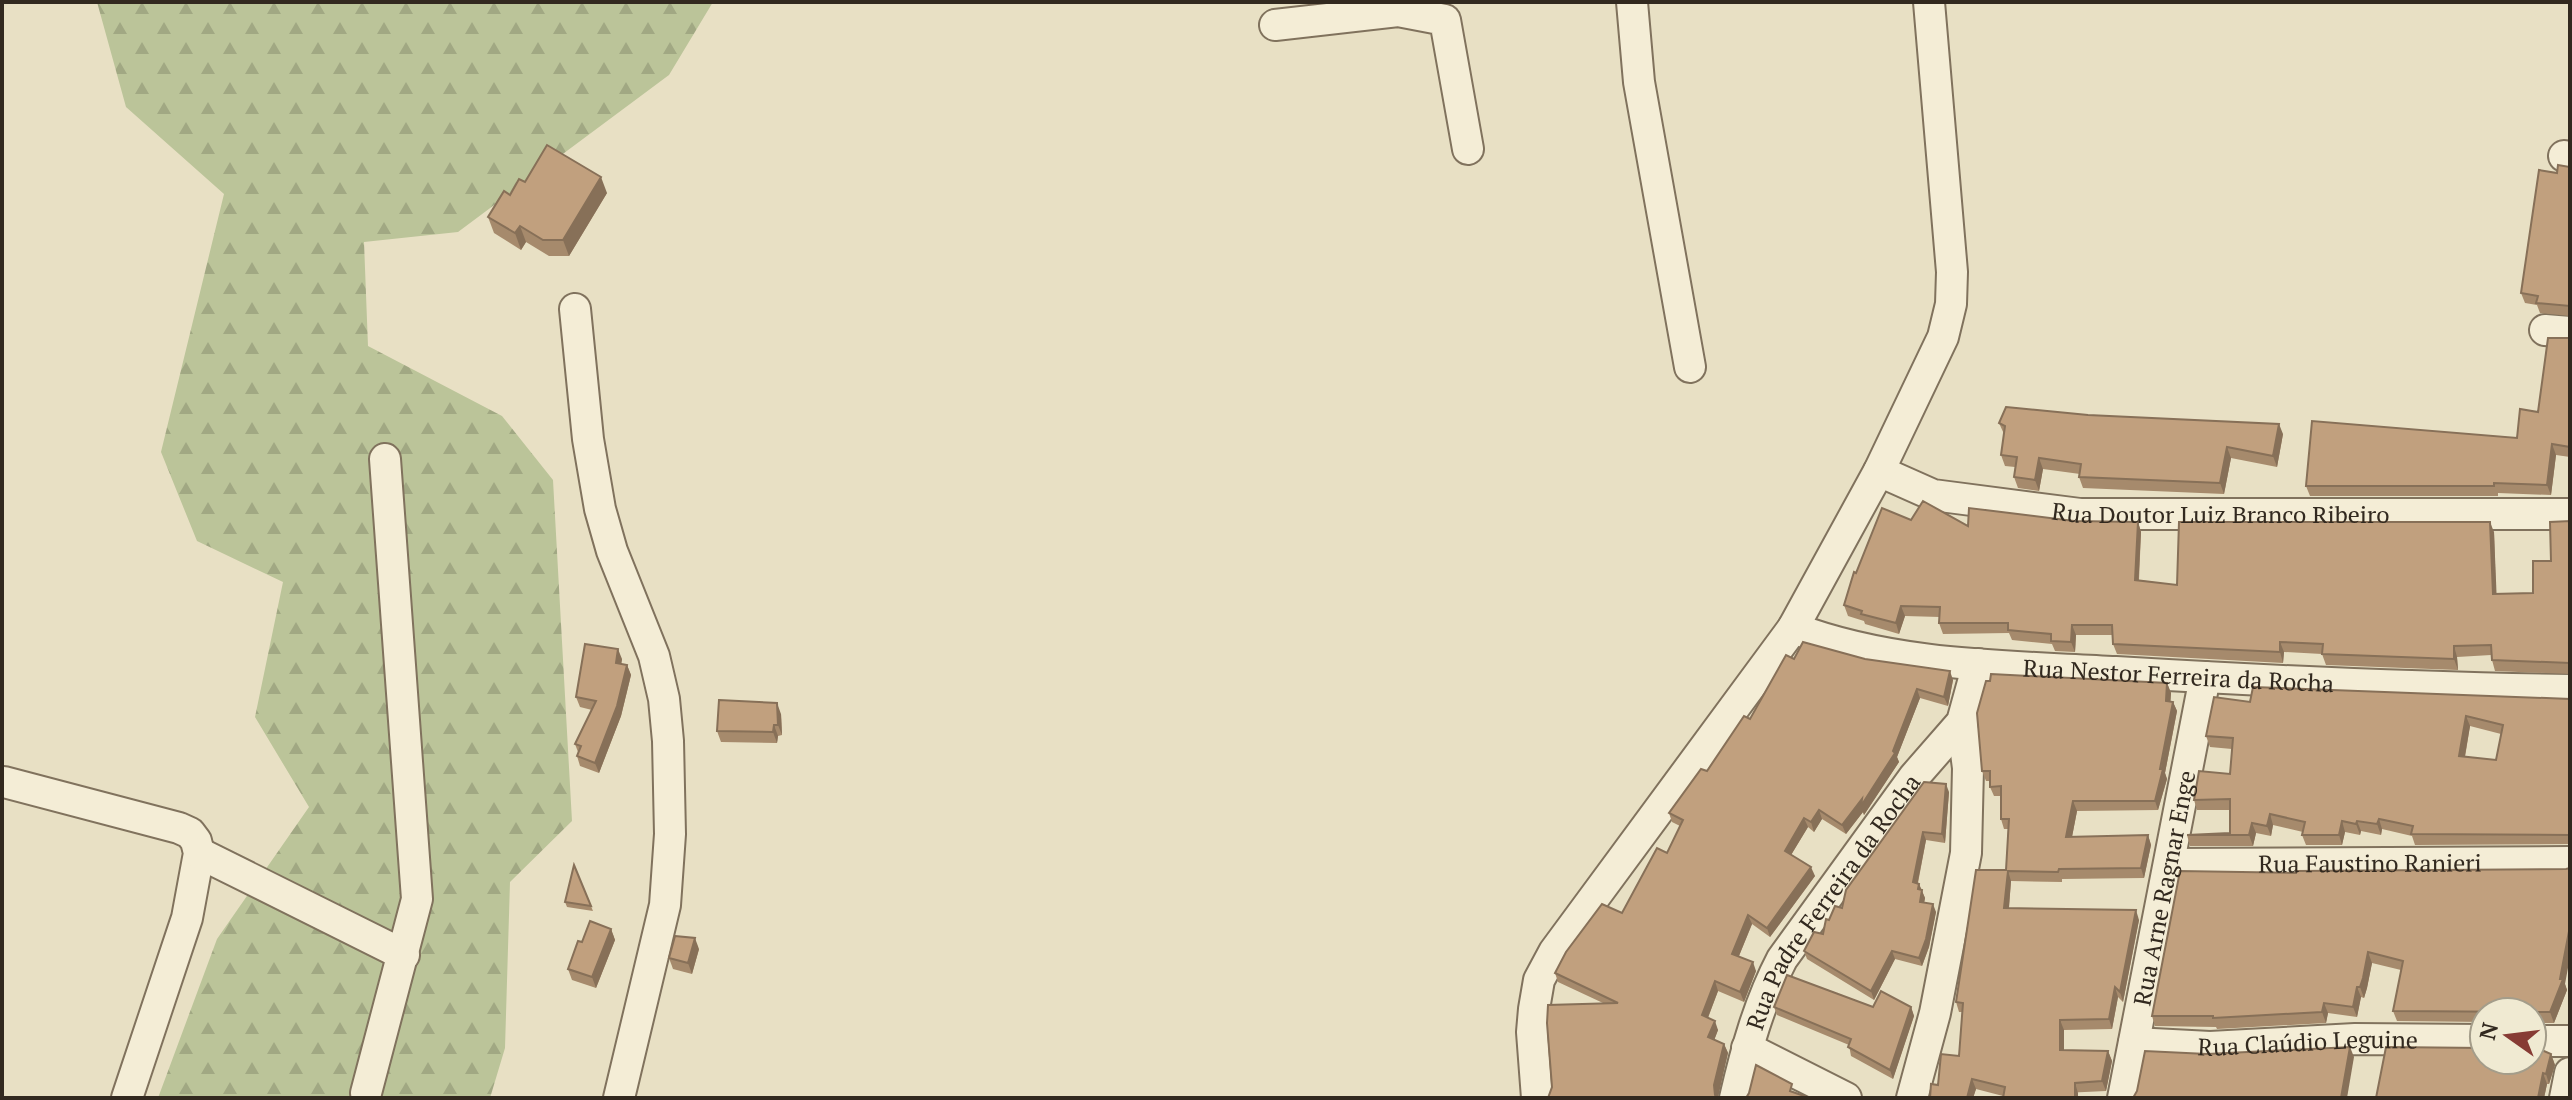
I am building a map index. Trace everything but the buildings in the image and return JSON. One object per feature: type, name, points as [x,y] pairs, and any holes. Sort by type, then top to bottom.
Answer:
[{"type":"street","points":[[1632,2],[1639,82],[1690,367]]},
{"type":"street","points":[[1537,1098],[1532,1032],[1539,980],[1554,952],[1793,628],[1879,471],[1943,337],[1951,304],[1950,238],[1929,2]]},
{"type":"street","points":[[1275,25],[1398,11],[1445,11],[1468,149]]},
{"type":"street","points":[[575,309],[588,439],[600,509],[612,551],[654,656],[664,699],[668,741],[670,834],[665,905],[619,1098]]},
{"type":"street","points":[[366,1093],[417,899],[385,459]]},
{"type":"street","name":"Rua Doutor Luiz Branco Ribeiro","points":[[1879,471],[1933,495],[2080,514],[2570,514]]},
{"type":"street","name":"Rua Nestor Ferreira da Rocha","points":[[1793,628],[1867,650],[1924,661],[2377,686],[2570,690]]},
{"type":"street","name":"Rua Padre Ferreira da Rocha","points":[[1912,1098],[1935,1013],[1966,853],[1968,768],[1962,722],[1978,664]]},
{"type":"street","name":"Rua Arne Ragnar Enge","points":[[2123,1098],[2205,677]]},
{"type":"street","name":"Rua Padre Ferreira da Rocha","points":[[1735,1098],[1747,1048],[1768,987],[1782,959],[1914,777],[1962,722]]},
{"type":"street","points":[[3,785],[179,828],[190,833],[196,841],[199,853],[187,918],[127,1098]]},
{"type":"street","points":[[199,853],[404,955]]},
{"type":"street","name":"Rua Faustino Ranieri","points":[[2170,864],[2570,862]]},
{"type":"street","name":"Rua Claúdio Leguine","points":[[2134,1043],[2210,1047],[2355,1039],[2468,1040]]},
{"type":"street","points":[[2548,1041],[2570,1041]]},
{"type":"street","points":[[1747,1048],[1846,1098]]},
{"type":"street","points":[[2565,1098],[2570,1073]]},
{"type":"green space","points":[[97,2],[713,2],[669,75],[458,232],[364,242],[368,346],[502,416],[553,480],[572,821],[510,882],[505,1048],[490,1098],[158,1098],[217,939],[309,807],[255,717],[283,582],[197,541],[161,452],[224,194],[126,107]]}]
